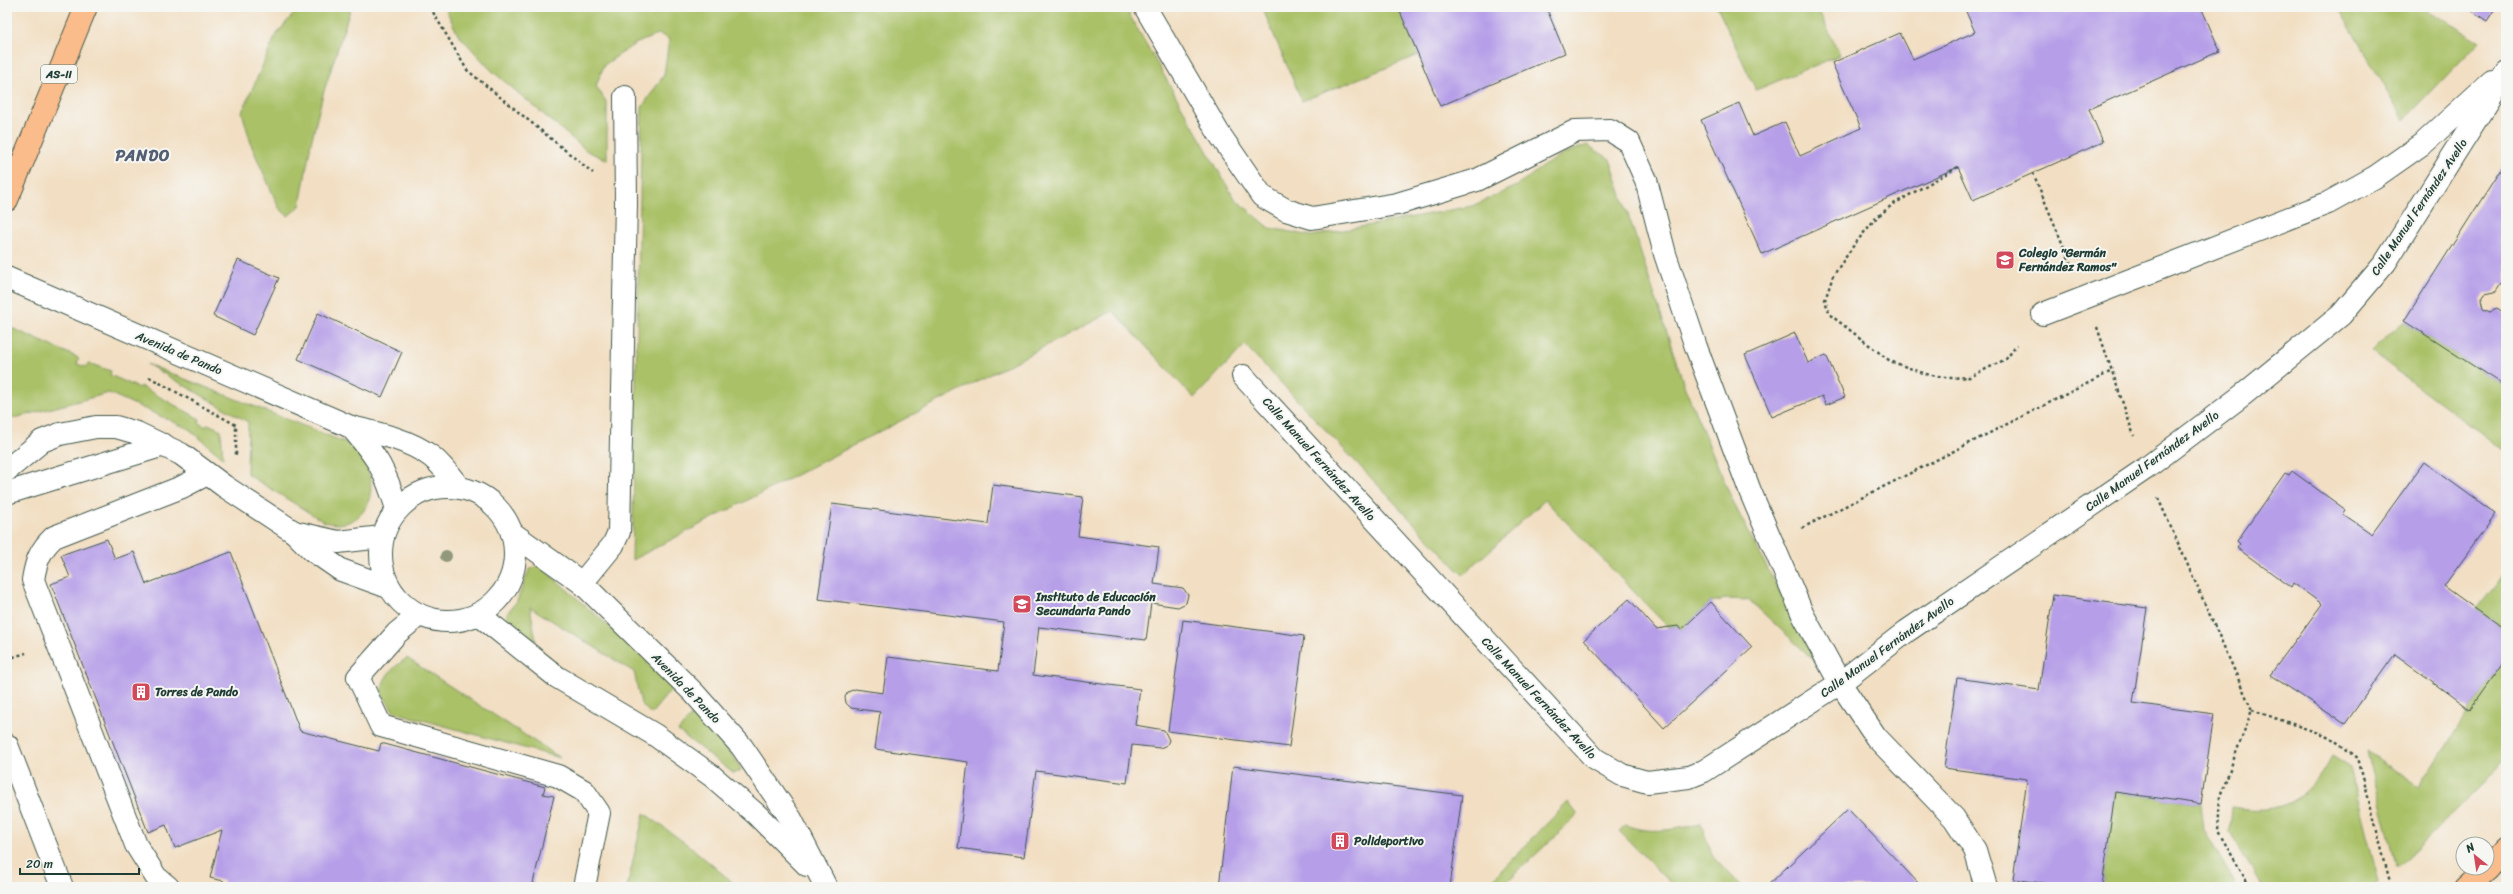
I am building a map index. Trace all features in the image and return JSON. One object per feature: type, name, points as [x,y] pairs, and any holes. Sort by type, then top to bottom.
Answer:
[{"type":"main road","name":"AS-II","points":[[7,200],[86,7]]},
{"type":"main road","points":[[2495,860],[2506,848]]},
{"type":"main road","points":[[2466,887],[2478,876]]},
{"type":"street","points":[[1145,7],[1218,132],[1262,196],[1286,210],[1312,218],[1397,204],[1477,180],[1575,131],[1610,130],[1629,142],[1646,180],[1665,254],[1696,347],[1772,544],[1803,615],[1840,683],[1876,737],[1954,818],[1975,850],[1986,887]]},
{"type":"street","points":[[2043,314],[2328,203],[2375,177],[2425,142],[2506,68]]},
{"type":"street","name":"Calle Manuel Fernández Avello","points":[[1243,376],[1584,749],[1608,768],[1622,775],[1647,782],[1689,777],[1724,759],[1840,683],[1907,631],[2145,469],[2250,390],[2341,315],[2385,263],[2506,72]]},
{"type":"street","points":[[582,583],[613,545],[619,532],[626,203],[625,97]]},
{"type":"street","name":"Avenida de Pando","points":[[7,278],[351,426],[379,433],[431,456],[459,487]]},
{"type":"street","name":"Avenida de Pando","points":[[351,426],[376,455],[386,474],[397,509]]},
{"type":"street","points":[[7,470],[42,442],[60,434],[78,429],[116,427],[137,433],[181,454],[216,480],[294,532],[312,550],[341,570],[388,586]]},
{"type":"street","points":[[7,493],[164,445]]},
{"type":"street","points":[[168,887],[156,877],[136,845],[33,580],[36,563],[43,547],[54,538],[182,487],[216,480]]},
{"type":"street","points":[[442,486],[459,487],[486,498],[497,508],[512,533],[515,549],[514,565],[510,580],[502,594],[478,614],[448,621],[418,615],[406,607],[388,586],[381,563],[382,537],[391,517],[397,509],[410,498],[426,490],[442,486]]},
{"type":"street","points":[[294,532],[338,542],[382,537]]},
{"type":"street","name":"Avenida de Pando","points":[[512,533],[582,583],[694,693],[742,747],[791,819],[823,882]]},
{"type":"street","name":"Avenida de Pando","points":[[478,614],[557,677],[655,734],[712,776],[757,815],[823,882]]},
{"type":"street","points":[[418,615],[397,633],[358,676],[381,726],[558,776],[584,791],[599,814],[584,887]]},
{"type":"street","points":[[7,745],[62,887]]},
{"type":"street","points":[[2495,864],[2506,858]]},
{"type":"path","points":[[430,7],[467,70],[505,103],[558,144],[626,203]]},
{"type":"path","points":[[1958,167],[1892,205],[1875,219],[1854,244],[1833,276],[1825,300],[1829,314],[1890,361],[1926,374],[1951,378],[1970,377],[2006,359],[2017,345]]},
{"type":"path","points":[[2032,173],[2085,298]]},
{"type":"path","points":[[2096,324],[2145,469],[2252,710],[2220,796],[2218,831],[2250,887]]},
{"type":"path","points":[[144,338],[133,368],[236,425],[235,467],[216,480]]},
{"type":"path","points":[[1772,544],[2112,371]]},
{"type":"path","points":[[2252,710],[2330,737],[2358,758],[2390,882]]},
{"type":"green space","points":[[299,7],[351,7],[323,94],[311,143],[300,206],[288,216],[279,208],[252,147],[242,112],[276,35]]},
{"type":"green space","points":[[445,7],[1125,7],[1234,198],[1270,228],[1312,236],[1472,206],[1517,186],[1543,166],[1566,153],[1587,145],[1610,159],[1685,388],[1733,502],[1816,662],[1749,600],[1726,599],[1711,602],[1681,630],[1678,626],[1668,627],[1545,500],[1463,575],[1245,345],[1194,398],[1113,311],[632,560],[642,107],[664,75],[669,39],[659,34],[635,44],[604,65],[596,86],[607,103],[607,160],[587,151],[491,70],[457,33]]},
{"type":"green space","points":[[1262,7],[1398,7],[1419,55],[1302,101]]},
{"type":"green space","points":[[1717,7],[1817,7],[1840,55],[1756,90]]},
{"type":"green space","points":[[2338,7],[2421,7],[2480,41],[2404,120]]},
{"type":"green space","points":[[2404,321],[2506,387],[2506,452],[2372,352]]},
{"type":"green space","points":[[7,326],[79,358],[77,364],[86,367],[88,363],[111,371],[110,375],[139,388],[140,386],[200,419],[199,423],[206,427],[208,424],[221,430],[223,458],[189,429],[109,393],[7,420]]},
{"type":"green space","points":[[147,364],[347,443],[354,449],[364,462],[371,482],[371,493],[363,512],[347,523],[336,524],[324,522],[247,474],[248,422]]},
{"type":"green space","points":[[539,565],[627,642],[674,686],[651,714],[641,704],[634,672],[530,607],[536,641],[521,634],[512,627],[507,619],[507,613],[517,601],[529,570]]},
{"type":"green space","points":[[2506,572],[2506,631],[2477,609]]},
{"type":"green space","points":[[407,658],[560,758],[394,712],[381,692],[382,686],[384,680],[390,672]]},
{"type":"green space","points":[[2506,659],[2506,757],[2485,782],[2397,868],[2367,751],[2419,787],[2470,709]]},
{"type":"green space","points":[[697,709],[736,760],[741,769],[740,772],[733,773],[678,731]]},
{"type":"green space","points":[[2331,756],[2350,768],[2379,882],[2373,887],[2262,887],[2230,832],[2232,807],[2265,809],[2292,801],[2303,794],[2313,784]]},
{"type":"green space","points":[[2115,792],[2201,804],[2204,830],[2237,887],[2102,887]]},
{"type":"green space","points":[[1568,802],[1578,815],[1501,887],[1485,887]]},
{"type":"green space","points":[[644,813],[692,848],[738,887],[627,887]]},
{"type":"green space","points":[[1701,824],[1712,855],[1742,887],[1674,887],[1619,831],[1626,825],[1644,830],[1663,830]]},
{"type":"green space","points":[[2013,879],[2070,887],[2017,887]]},
{"type":"building","points":[[1398,7],[1546,7],[1565,53],[1440,106]]},
{"type":"building","points":[[1964,7],[2201,7],[2220,51],[2089,109],[2103,142],[1973,200],[1958,167],[1762,254],[1701,120],[1739,103],[1753,136],[1785,122],[1800,156],[1861,128],[1832,63],[1900,33],[1913,59],[1975,32]]},
{"type":"building","points":[[2466,7],[2496,7],[2487,21]]},
{"type":"building","points":[[2506,161],[2506,282],[2504,285],[2501,283],[2495,292],[2485,294],[2481,300],[2483,309],[2490,312],[2497,309],[2506,315],[2506,387],[2404,321]]},
{"type":"building","points":[[238,260],[279,278],[253,335],[213,316]]},
{"type":"building","points":[[318,313],[402,352],[382,397],[298,359]]},
{"type":"building","points":[[1795,333],[1808,363],[1826,355],[1845,397],[1826,405],[1822,396],[1772,417],[1745,355]]},
{"type":"building","points":[[2424,462],[2496,514],[2444,586],[2506,631],[2506,659],[2470,709],[2395,654],[2345,724],[2270,675],[2322,604],[2293,583],[2291,587],[2237,548],[2240,544],[2237,541],[2285,473],[2289,475],[2292,471],[2346,510],[2343,514],[2372,534]]},
{"type":"building","points":[[993,485],[1083,497],[1078,536],[1159,547],[1154,584],[1183,588],[1188,595],[1186,603],[1178,607],[1151,603],[1146,640],[1039,627],[1033,675],[1140,689],[1135,725],[1164,730],[1169,740],[1167,745],[1160,748],[1132,745],[1127,783],[1036,771],[1024,857],[958,848],[968,762],[875,749],[880,712],[851,708],[846,703],[845,697],[848,692],[855,689],[883,693],[888,657],[998,671],[1004,622],[818,599],[832,504],[988,524]]},
{"type":"building","points":[[107,539],[115,559],[134,552],[146,584],[231,552],[300,731],[379,751],[381,743],[545,787],[543,794],[554,796],[533,883],[541,887],[223,887],[224,881],[210,878],[222,830],[175,848],[166,825],[148,832],[51,584],[70,577],[61,555]]},
{"type":"building","points":[[2053,595],[2147,608],[2133,703],[2214,714],[2201,804],[2115,792],[2102,887],[2070,887],[2013,879],[2027,779],[1944,768],[1957,678],[2039,690]]},
{"type":"building","points":[[1629,599],[1656,629],[1678,626],[1681,630],[1711,602],[1752,647],[1664,728],[1584,640]]},
{"type":"building","points":[[1183,620],[1304,636],[1289,747],[1168,731]]},
{"type":"building","name":"Polideportivo","points":[[1233,766],[1462,795],[1450,887],[1219,887]]},
{"type":"building","points":[[1848,809],[1922,887],[1766,887]]},
{"type":"place","name":"Colegio \"Germán Fernández Ramos\"","points":[[2005,260]]},
{"type":"place","name":"Instituto de Educación Secundaria Pando","points":[[1022,604]]},
{"type":"place","name":"Torres de Pando","points":[[141,692]]},
{"type":"place","name":"Polideportivo","points":[[1340,841]]},
{"type":"district","name":"PANDO","points":[[143,155]]}]
